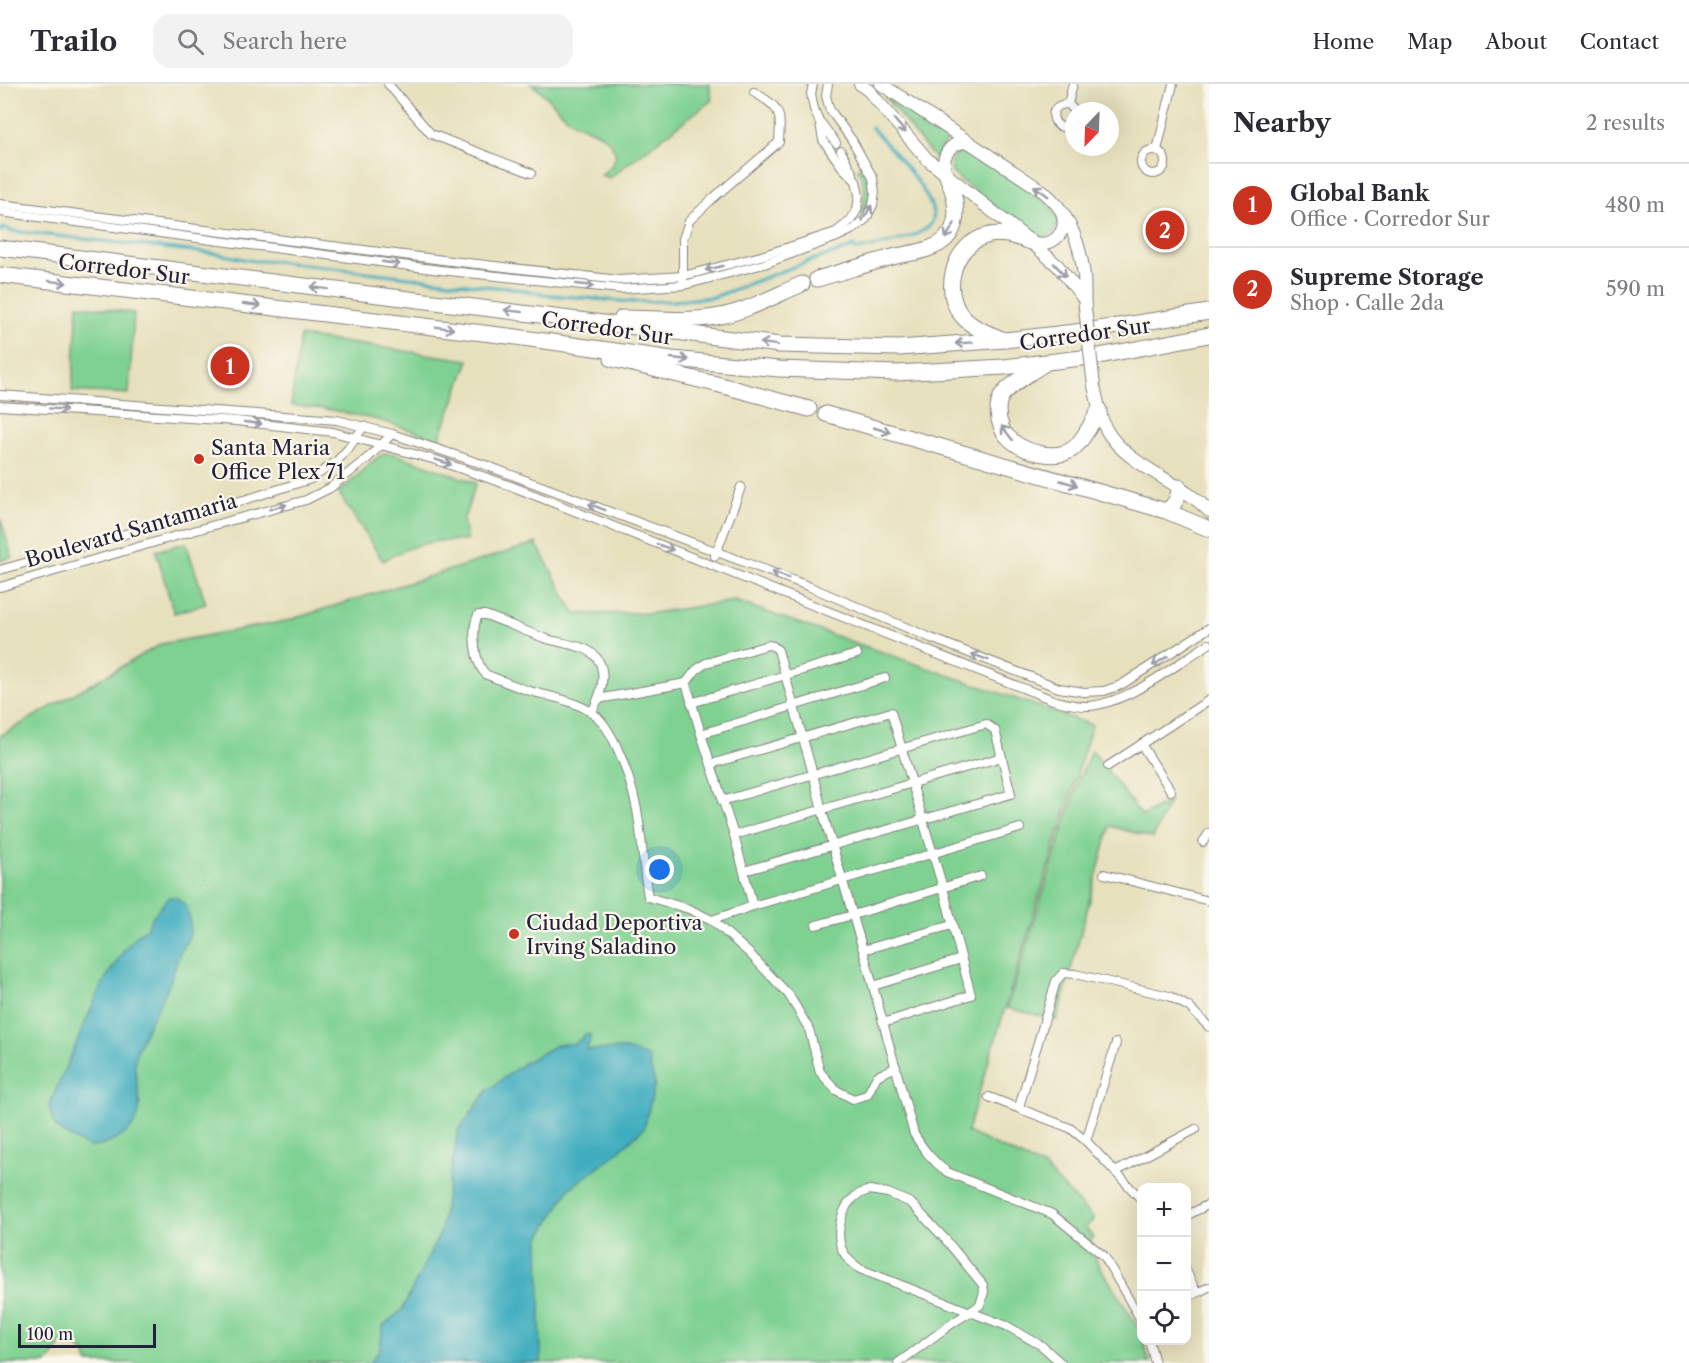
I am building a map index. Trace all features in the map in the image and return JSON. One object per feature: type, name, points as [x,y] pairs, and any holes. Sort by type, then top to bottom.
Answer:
[{"type":"highway","points":[[817,279],[896,256],[923,251],[941,243],[953,229],[956,216],[954,195],[947,176]]},
{"type":"highway","points":[[1005,340],[975,327],[962,316],[953,300],[952,277],[960,257],[969,245],[980,238],[993,234],[1031,242]]},
{"type":"highway","name":"Corredor Sur","points":[[0,248],[780,345],[899,348],[1005,340],[1092,330],[1209,312]]},
{"type":"highway","name":"Corredor Sur","points":[[0,274],[516,337],[672,359],[779,369],[896,373],[1004,367],[1099,356],[1209,335]]},
{"type":"highway","points":[[542,315],[689,319],[714,317],[755,305],[802,284]]},
{"type":"highway","points":[[516,337],[687,377],[809,409]]},
{"type":"highway","points":[[1047,362],[1009,388],[999,400],[998,411],[1001,427],[1006,436],[1021,447],[1053,455],[1073,448],[1084,436],[1099,410]]},
{"type":"highway","points":[[826,414],[1166,511],[1209,529]]},
{"type":"highway","points":[[1166,511],[1175,503],[1183,489]]},
{"type":"main road","points":[[860,84],[869,91],[927,159],[1058,266],[1084,303]]},
{"type":"main road","points":[[880,84],[1044,192],[1061,209],[1071,224],[1080,251],[1094,386],[1099,410],[1108,432],[1131,456],[1183,489],[1209,512]]},
{"type":"main road","points":[[947,176],[943,162],[948,150],[956,144],[969,142]]},
{"type":"main road","points":[[1031,242],[1042,244],[1052,242],[1060,234],[1063,230],[1064,219],[1061,209]]},
{"type":"main road","points":[[1183,489],[1209,497]]},
{"type":"street","points":[[388,84],[431,134],[531,173]]},
{"type":"street","points":[[0,204],[619,280],[683,280],[836,232],[850,221],[857,210],[859,195],[856,181],[848,162],[814,109],[811,94],[813,84]]},
{"type":"street","points":[[0,212],[440,270],[620,289],[683,280],[764,264],[837,237],[854,229],[866,219],[873,205],[875,192],[873,178],[852,140],[830,110],[826,96],[828,84]]},
{"type":"street","points":[[1068,102],[1073,84]]},
{"type":"street","points":[[1157,150],[1173,84]]},
{"type":"street","points":[[683,280],[683,238],[688,221],[779,142],[778,111],[769,101],[754,92]]},
{"type":"street","points":[[1065,105],[1058,106],[1054,112],[1054,119],[1062,127],[1065,127]]},
{"type":"street","points":[[819,120],[823,140],[842,167],[856,181]]},
{"type":"street","points":[[0,395],[337,420],[364,426],[485,465],[817,589],[931,638],[1059,688],[1084,692],[1104,691],[1121,685],[1209,628]]},
{"type":"street","points":[[0,406],[236,421],[333,432],[383,445],[436,460],[511,486],[1053,700],[1072,705],[1089,706],[1127,696],[1209,644]]},
{"type":"street","name":"Boulevard Santamaria","points":[[0,570],[254,497],[310,478],[337,461],[364,426]]},
{"type":"street","name":"Boulevard Santamaria","points":[[0,587],[306,500],[330,488],[383,445],[392,434]]},
{"type":"street","points":[[711,565],[741,487]]},
{"type":"street","points":[[811,604],[817,589]]},
{"type":"street","points":[[592,712],[603,683],[603,674],[595,655],[582,648],[545,638],[481,614],[478,615],[475,621],[476,647],[477,659],[482,671],[530,691],[554,696],[575,704],[592,712],[603,722],[620,753],[636,806],[648,897],[689,909],[712,920],[750,953],[789,995],[809,1029],[820,1072],[836,1089],[853,1099],[867,1095],[877,1076],[896,1067]]},
{"type":"street","points":[[598,699],[686,683],[696,670],[706,663],[768,645],[778,651],[914,1134],[933,1162],[947,1172],[1052,1215],[1104,1256],[1137,1313]]},
{"type":"street","points":[[691,703],[857,654]]},
{"type":"street","points":[[701,734],[885,678]]},
{"type":"street","points":[[686,683],[734,835],[753,906]]},
{"type":"street","points":[[1108,766],[1209,700]]},
{"type":"street","points":[[711,764],[891,712],[943,888],[971,996],[883,1023]]},
{"type":"street","points":[[722,801],[986,724],[995,730],[1011,794],[744,871]]},
{"type":"street","points":[[1141,744],[1171,791]]},
{"type":"street","points":[[734,835],[1002,757]]},
{"type":"street","points":[[712,920],[1020,828]]},
{"type":"street","points":[[1203,842],[1209,833]]},
{"type":"street","points":[[1104,873],[1209,901]]},
{"type":"street","points":[[816,925],[981,876]]},
{"type":"street","points":[[863,950],[952,925]]},
{"type":"street","points":[[873,986],[961,959]]},
{"type":"street","points":[[1019,1107],[1056,981],[1063,973],[1169,996],[1189,1007],[1209,1027]]},
{"type":"street","points":[[1086,1141],[1116,1043]]},
{"type":"street","points":[[989,1097],[1070,1128],[1086,1141],[1137,1195]]},
{"type":"street","points":[[1115,1172],[1196,1130]]},
{"type":"street","points":[[898,1363],[954,1322],[970,1312],[980,1305],[984,1292],[983,1285],[946,1240],[911,1203],[888,1193],[869,1190],[855,1196],[844,1211],[839,1241],[845,1256],[860,1269],[970,1312],[1007,1326],[1042,1346],[1061,1363]]},
{"type":"street","points":[[1191,1213],[1209,1204]]},
{"type":"street","points":[[1191,1281],[1196,1292]]},
{"type":"street","points":[[1191,1295],[1209,1287]]},
{"type":"street","points":[[1150,1345],[1155,1363]]},
{"type":"green space","points":[[531,84],[709,84],[712,100],[609,178],[601,175],[612,165],[616,155],[610,142],[569,119]]},
{"type":"green space","points":[[884,96],[948,140],[941,148],[936,160]]},
{"type":"green space","points":[[967,150],[1018,181],[1043,200],[1059,220],[1056,229],[1047,236],[1034,237],[953,174],[951,161],[953,157]]},
{"type":"green space","points":[[861,167],[869,178],[872,190],[864,215],[861,214],[864,188],[858,170]]},
{"type":"green space","points":[[78,305],[134,313],[129,394],[72,391]]},
{"type":"green space","points":[[300,336],[469,360],[439,439],[382,421],[332,410],[291,405]]},
{"type":"green space","points":[[386,453],[395,454],[476,483],[463,521],[467,541],[424,544],[403,550],[383,561],[338,492],[373,460]]},
{"type":"green space","points":[[0,517],[12,557],[0,561]]},
{"type":"green space","points":[[186,543],[206,604],[174,613],[156,551]]},
{"type":"green space","name":"Ciudad Deportiva Irving Saladino","points":[[536,543],[575,614],[652,613],[735,601],[1092,725],[967,1132],[1045,1168],[1094,1219],[1085,1228],[1093,1237],[1087,1246],[1137,1325],[1137,1345],[1144,1345],[1150,1363],[88,1363],[86,1353],[65,1340],[47,1363],[0,1363],[0,736],[161,644],[286,621]]},
{"type":"green space","points":[[1092,750],[1142,816],[1169,801],[1153,838],[1110,826],[1057,1020],[1007,1008],[1079,778]]},
{"type":"water","points":[[169,897],[178,898],[187,907],[191,931],[179,955],[167,989],[137,1051],[135,1069],[139,1111],[137,1119],[129,1130],[116,1140],[101,1146],[87,1146],[58,1129],[49,1106],[102,984],[125,949],[138,934],[146,929]]},
{"type":"water","points":[[586,1034],[591,1035],[587,1050],[624,1049],[648,1057],[655,1084],[644,1128],[619,1151],[569,1189],[539,1239],[541,1363],[370,1363],[380,1349],[383,1326],[402,1310],[440,1233],[458,1131],[488,1090],[524,1063],[558,1044],[575,1044]]},
{"type":"waterway","points":[[0,231],[4,228],[12,231],[219,254],[254,261],[275,261],[507,287],[550,295],[631,302],[714,297],[854,246],[856,250],[907,238],[931,224],[933,215],[923,189],[872,128]]},
{"type":"place","name":"Supreme Storage","points":[[1165,230]]},
{"type":"place","name":"Global Bank","points":[[230,366]]},
{"type":"place","name":"Santa Maria Office Plex 71","points":[[199,459]]},
{"type":"place","name":"Ciudad Deportiva Irving Saladino","points":[[514,934]]}]
